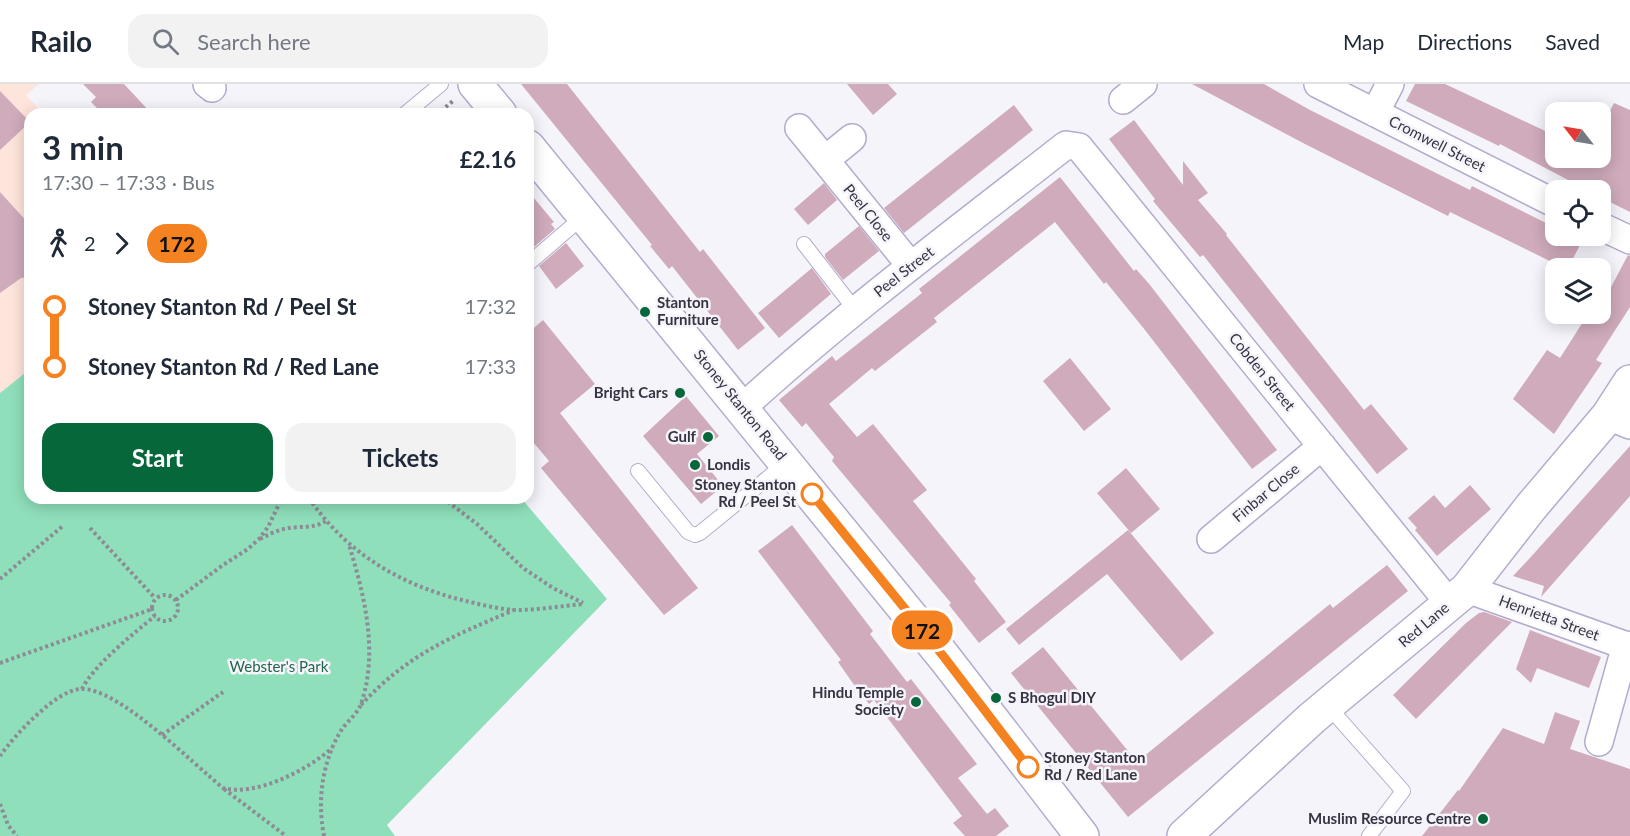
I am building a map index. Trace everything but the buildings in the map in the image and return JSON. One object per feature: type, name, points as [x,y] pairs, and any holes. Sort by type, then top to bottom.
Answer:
[{"type":"main road","points":[[475,84],[495,108]]},
{"type":"main road","name":"Stoney Stanton Road","points":[[534,154],[944,657],[1082,836]]},
{"type":"main road","name":"Red Lane","points":[[1184,836],[1327,705],[1459,596],[1531,507],[1619,421],[1630,382]]},
{"type":"street","name":"Cromwell Street","points":[[1318,84],[1545,198]]},
{"type":"street","points":[[1375,113],[1390,84]]},
{"type":"street","name":"Peel Close","points":[[799,128],[911,266]]},
{"type":"street","points":[[825,160],[852,138]]},
{"type":"street","name":"Peel Street","points":[[742,408],[796,358],[911,266],[1066,146],[1071,145]]},
{"type":"street","name":"Cobden Street","points":[[1071,145],[1079,147],[1322,446],[1459,596]]},
{"type":"street","points":[[1611,231],[1630,240]]},
{"type":"street","name":"Finbar Close","points":[[1211,539],[1322,446]]},
{"type":"street","name":"Henrietta Street","points":[[1459,596],[1628,646]]},
{"type":"street","points":[[1599,742],[1628,646]]},
{"type":"lane","points":[[412,108],[441,84]]},
{"type":"lane","points":[[534,259],[585,215]]},
{"type":"lane","points":[[804,244],[856,311]]},
{"type":"lane","points":[[638,471],[688,532],[695,535],[786,462]]},
{"type":"lane","points":[[1327,705],[1403,791],[1369,836]]},
{"type":"path","points":[[176,600],[259,539],[268,527],[279,504]]},
{"type":"path","points":[[314,504],[348,543],[404,581],[443,596],[488,607],[515,610],[584,604],[553,588],[523,568],[477,524],[451,504]]},
{"type":"path","points":[[259,539],[288,528],[317,526],[327,520]]},
{"type":"path","points":[[0,579],[64,525]]},
{"type":"path","points":[[90,528],[155,598]]},
{"type":"path","points":[[348,543],[358,576],[368,628],[366,680],[361,706]]},
{"type":"path","points":[[155,598],[166,594],[176,600]]},
{"type":"path","points":[[155,598],[152,609],[155,616],[162,621],[171,620],[177,613],[176,600]]},
{"type":"path","points":[[0,663],[152,609]]},
{"type":"path","points":[[324,836],[321,790],[332,748],[342,729],[361,706],[396,671],[424,652],[451,637],[515,610]]},
{"type":"path","points":[[82,689],[86,680],[124,642],[155,616]]},
{"type":"path","points":[[0,756],[39,713],[59,698],[82,689],[96,692],[115,700],[162,735],[223,788],[286,836]]},
{"type":"path","points":[[162,735],[223,692]]},
{"type":"path","points":[[223,788],[234,791],[273,782],[314,762],[332,748]]},
{"type":"path","points":[[0,804],[8,825],[17,836]]},
{"type":"shaded area","points":[[0,84],[39,84],[26,95],[38,108],[24,108],[24,374],[0,393]]},
{"type":"green space","name":"Webster's Park","points":[[24,374],[24,504],[526,504],[607,599],[387,825],[395,836],[0,836],[0,393]]},
{"type":"bus line","name":"172","points":[[812,494],[944,657],[1028,767]]},
{"type":"place","name":"Stanton Furniture","points":[[645,312]]},
{"type":"place","name":"Bright Cars","points":[[680,393]]},
{"type":"place","name":"Gulf","points":[[708,437]]},
{"type":"place","name":"Londis","points":[[695,465]]},
{"type":"place","name":"Stoney Stanton Rd / Peel St","points":[[812,494]]},
{"type":"place","name":"S Bhogul DIY","points":[[996,698]]},
{"type":"place","name":"Hindu Temple Society","points":[[916,702]]},
{"type":"place","name":"Stoney Stanton Rd / Red Lane","points":[[1028,767]]},
{"type":"place","name":"Muslim Resource Centre","points":[[1483,819]]}]
